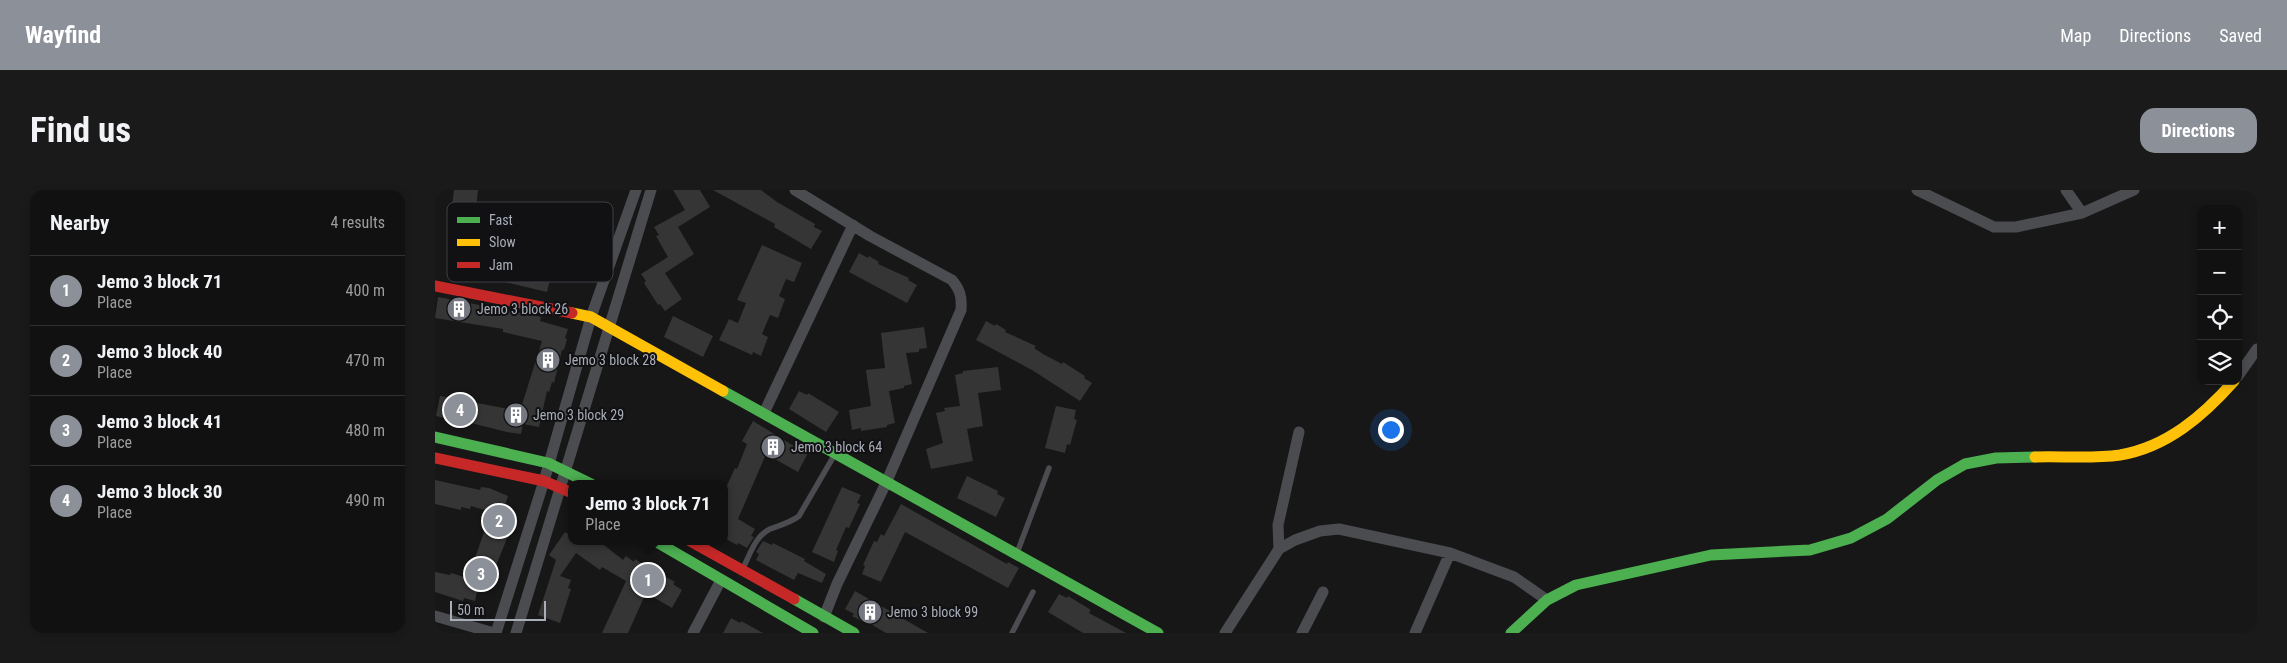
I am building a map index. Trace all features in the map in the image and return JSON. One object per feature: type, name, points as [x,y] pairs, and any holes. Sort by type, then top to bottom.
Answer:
[{"type":"street","points":[[613,254],[636,190]]},
{"type":"street","points":[[516,633],[523,604],[567,470],[651,190]]},
{"type":"street","points":[[795,190],[853,225],[952,280],[960,289],[962,300],[961,310],[886,483],[837,584],[824,617]]},
{"type":"street","points":[[1917,190],[1994,227],[2016,227],[2083,213],[2134,190]]},
{"type":"street","points":[[2066,190],[2083,213]]},
{"type":"street","points":[[764,413],[853,225]]},
{"type":"street","points":[[435,616],[495,633],[544,481],[591,316],[603,282]]},
{"type":"street","points":[[435,286],[591,316],[886,483],[1158,633]]},
{"type":"street","points":[[2242,370],[2257,348]]},
{"type":"street","points":[[1511,633],[1547,600],[1577,586],[1711,555],[1810,550],[1851,538],[1887,520],[1937,480],[1965,464],[1996,458],[2119,455],[2151,447],[2175,436],[2214,404],[2231,385]]},
{"type":"street","points":[[1279,549],[1278,525],[1299,432]]},
{"type":"street","points":[[435,437],[549,463],[567,470],[584,480]]},
{"type":"street","points":[[435,458],[544,481],[561,486],[568,490]]},
{"type":"street","points":[[1225,633],[1279,549],[1295,540],[1320,531],[1339,529],[1450,554],[1514,578],[1547,600]]},
{"type":"street","points":[[662,545],[813,633]]},
{"type":"street","points":[[697,545],[854,633]]},
{"type":"street","points":[[1415,633],[1450,554]]},
{"type":"street","points":[[693,633],[721,580]]},
{"type":"street","points":[[1302,633],[1323,592]]},
{"type":"street","points":[[776,612],[784,595]]},
{"type":"street","points":[[506,599],[523,604]]},
{"type":"lane","points":[[742,571],[759,537],[768,530],[790,522],[799,516],[835,454]]},
{"type":"lane","points":[[1016,555],[1049,468]]},
{"type":"lane","points":[[1012,633],[1033,592]]},
{"type":"building","points":[[454,190],[478,190],[477,202],[453,202]]},
{"type":"building","points":[[673,190],[700,190],[710,207],[678,227],[694,254],[665,273],[682,299],[665,311],[660,304],[658,305],[644,283],[646,281],[641,274],[668,257],[656,236],[659,235],[654,227],[685,210]]},
{"type":"building","points":[[713,190],[761,190],[777,202],[815,224],[814,227],[822,231],[811,249],[774,227],[775,224]]},
{"type":"building","points":[[762,245],[802,263],[794,282],[786,279],[779,296],[785,299],[778,318],[770,315],[762,334],[768,337],[761,356],[753,352],[752,355],[719,340],[729,319],[738,323],[746,303],[737,300]]},
{"type":"building","points":[[859,253],[868,258],[869,256],[879,262],[878,264],[909,278],[908,280],[917,285],[907,303],[849,272]]},
{"type":"building","points":[[505,282],[550,282],[547,292]]},
{"type":"building","points":[[438,297],[541,317],[540,321],[568,329],[565,338],[567,339],[564,350],[562,350],[554,383],[552,382],[549,392],[547,391],[539,427],[523,424],[521,434],[471,423],[470,426],[444,421],[445,418],[436,416],[440,396],[520,411],[542,341],[503,332],[503,329],[435,318]]},
{"type":"building","points":[[673,316],[713,336],[703,357],[664,337]]},
{"type":"building","points":[[986,321],[995,326],[996,324],[1006,330],[1005,332],[1036,346],[1034,348],[1043,354],[1062,364],[1063,362],[1085,376],[1084,378],[1092,383],[1080,401],[1032,370],[976,340]]},
{"type":"building","points":[[924,327],[927,348],[919,349],[919,352],[906,353],[912,384],[889,391],[895,423],[887,425],[887,427],[861,431],[861,428],[852,430],[849,410],[871,406],[866,370],[885,368],[881,333]]},
{"type":"building","points":[[998,367],[1001,390],[978,393],[983,426],[967,429],[973,461],[931,469],[926,449],[943,443],[936,413],[945,411],[944,408],[960,406],[955,375],[963,373],[963,371]]},
{"type":"building","points":[[799,391],[807,395],[808,393],[839,412],[826,432],[789,409]]},
{"type":"building","points":[[1056,406],[1076,410],[1074,419],[1077,420],[1070,445],[1067,444],[1065,453],[1045,448]]},
{"type":"building","points":[[753,421],[797,448],[798,446],[809,451],[798,472],[766,454],[738,519],[755,529],[751,536],[754,537],[747,548],[728,540],[728,483],[735,468],[737,469],[747,444],[742,441]]},
{"type":"building","points":[[967,476],[998,491],[997,494],[1005,498],[996,517],[957,498]]},
{"type":"building","points":[[435,480],[480,490],[481,487],[489,488],[508,496],[503,511],[513,514],[506,541],[486,590],[478,588],[475,601],[464,598],[463,601],[435,592],[435,572],[450,575],[451,573],[468,578],[491,512],[471,506],[470,509],[461,507],[461,510],[435,504]]},
{"type":"building","points":[[842,487],[861,495],[857,503],[860,504],[849,528],[846,527],[836,550],[838,551],[834,562],[812,552]]},
{"type":"building","points":[[901,504],[1007,564],[1008,562],[1019,568],[1008,588],[905,532],[881,582],[862,574],[865,566],[863,565],[874,541],[877,542],[881,534],[884,536]]},
{"type":"building","points":[[565,532],[568,534],[568,545],[604,545],[623,560],[626,556],[634,562],[635,559],[663,578],[664,576],[675,582],[673,584],[682,590],[672,608],[646,593],[628,633],[602,633],[626,581],[602,567],[600,570],[576,553],[560,576],[571,580],[568,588],[571,589],[560,623],[538,615],[556,560],[549,555]]},
{"type":"building","points":[[763,541],[772,545],[773,543],[805,559],[804,561],[826,574],[822,583],[798,573],[794,580],[756,560],[759,554],[756,552]]},
{"type":"building","name":"Jemo 3 block 99","points":[[855,591],[928,633],[886,633],[864,620],[863,622],[852,616],[854,614],[845,609]]},
{"type":"building","points":[[1059,594],[1067,598],[1068,596],[1091,610],[1089,613],[1126,633],[1083,633],[1048,612]]},
{"type":"building","points":[[731,618],[740,623],[741,621],[763,633],[723,633]]},
{"type":"traffic: fast","points":[[723,391],[1158,633]]},
{"type":"traffic: fast","points":[[435,437],[548,463],[583,480]]},
{"type":"traffic: fast","points":[[1511,633],[1547,600],[1576,585],[1711,555],[1810,550],[1851,538],[1887,519],[1937,480],[1965,464],[1996,458],[2035,457]]},
{"type":"traffic: fast","points":[[662,545],[813,633]]},
{"type":"traffic: fast","points":[[794,599],[854,633]]},
{"type":"traffic: slow","points":[[572,313],[591,317],[723,391]]},
{"type":"traffic: slow","points":[[2035,457],[2109,456],[2137,451],[2153,445],[2183,428],[2197,418],[2230,385]]},
{"type":"traffic: jam","points":[[435,286],[572,313]]},
{"type":"traffic: jam","points":[[435,458],[544,481],[568,491]]},
{"type":"traffic: jam","points":[[697,545],[794,599]]},
{"type":"place","name":"Jemo 3 block 26","points":[[459,309]]},
{"type":"place","name":"Jemo 3 block 28","points":[[548,360]]},
{"type":"place","name":"Jemo 3 block 30","points":[[460,410]]},
{"type":"place","name":"Jemo 3 block 29","points":[[516,415]]},
{"type":"place","name":"Jemo 3 block 64","points":[[773,447]]},
{"type":"place","name":"Jemo 3 block 40","points":[[499,521]]},
{"type":"place","name":"Jemo 3 block 41","points":[[481,574]]},
{"type":"place","name":"Jemo 3 block 71","points":[[648,580]]},
{"type":"place","name":"Jemo 3 block 99","points":[[870,612]]}]
